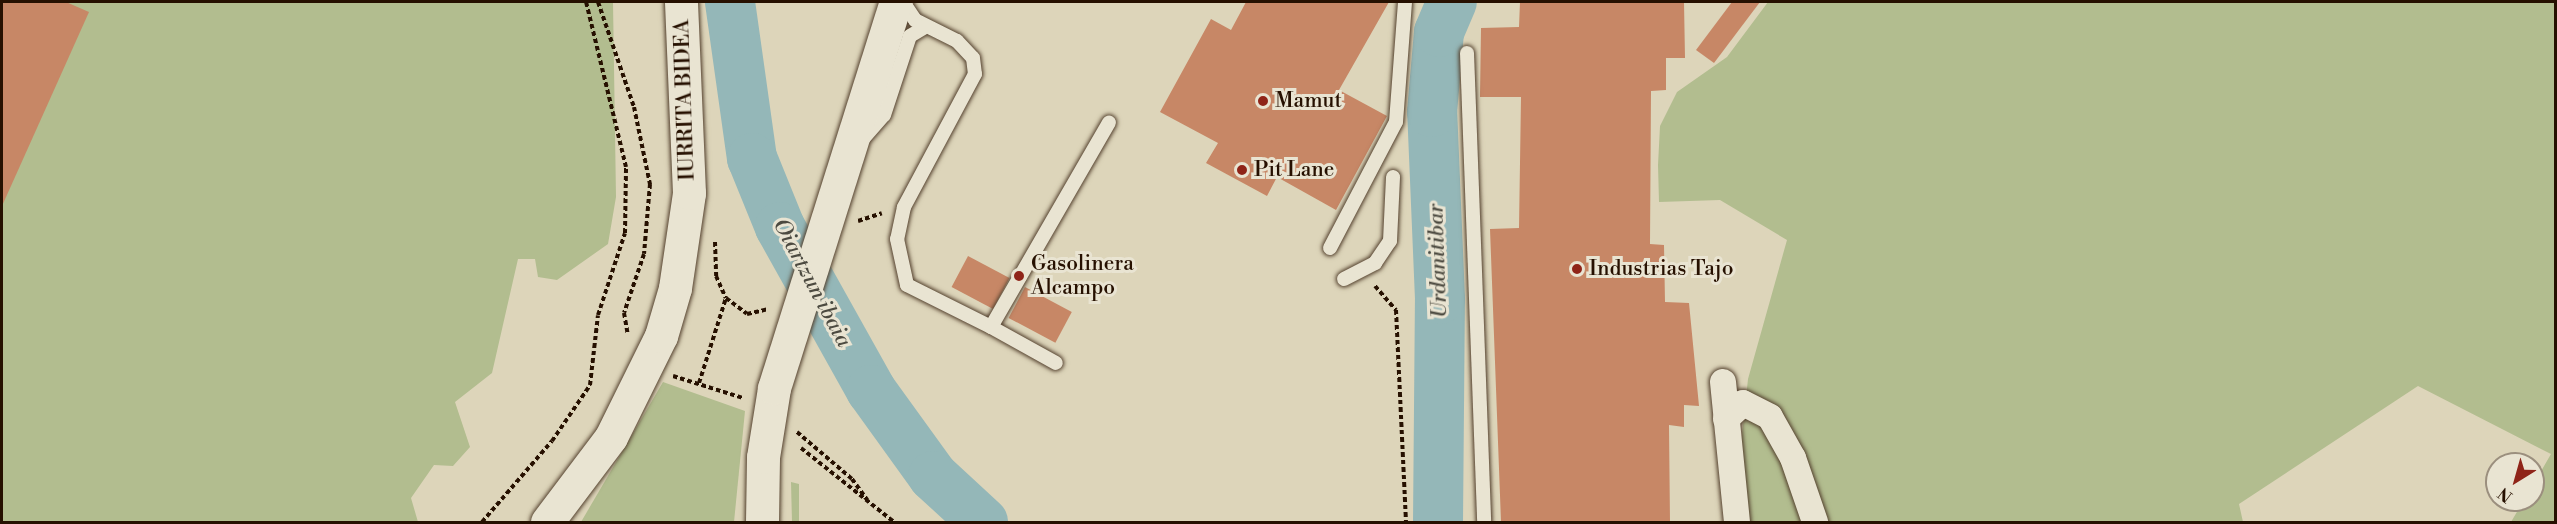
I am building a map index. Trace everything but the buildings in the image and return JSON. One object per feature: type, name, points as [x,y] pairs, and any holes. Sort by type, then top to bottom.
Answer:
[{"type":"street","name":"IURRITA BIDEA","points":[[547,522],[611,436],[661,336],[675,288],[689,193],[681,2]]},
{"type":"street","points":[[762,522],[767,420],[784,356],[837,223],[847,157],[896,2]]},
{"type":"street","points":[[1723,382],[1737,522]]},
{"type":"street","points":[[1726,419],[1743,403],[1770,417],[1793,458],[1815,522]]},
{"type":"lane","points":[[903,2],[925,27],[957,41],[973,58],[975,74],[904,207],[897,238],[907,285],[1056,363]]},
{"type":"lane","points":[[1330,248],[1396,122],[1406,2]]},
{"type":"lane","points":[[847,157],[884,115],[910,36],[925,27]]},
{"type":"lane","points":[[1467,53],[1484,522]]},
{"type":"lane","points":[[991,327],[1108,123]]},
{"type":"lane","points":[[1344,279],[1375,263],[1390,241],[1393,177]]},
{"type":"path","points":[[482,522],[552,441],[590,385],[598,315],[625,233],[626,167],[586,2]]},
{"type":"path","points":[[598,2],[634,107],[650,184],[644,254],[624,313],[623,327],[631,341]]},
{"type":"path","points":[[837,223],[904,207]]},
{"type":"path","points":[[1359,272],[1396,310],[1406,522]]},
{"type":"path","points":[[699,383],[726,298]]},
{"type":"path","points":[[669,373],[743,399]]},
{"type":"path","points":[[787,424],[852,479],[867,500]]},
{"type":"path","points":[[801,448],[894,522]]},
{"type":"green space","points":[[2,2],[613,2],[616,197],[608,244],[557,280],[538,277],[535,259],[518,259],[492,373],[455,402],[470,447],[453,466],[434,465],[411,498],[418,522],[2,522]]},
{"type":"green space","points":[[1768,2],[2555,2],[2555,522],[2511,522],[2517,512],[2545,512],[2545,464],[2551,454],[2418,386],[2239,504],[2243,522],[1749,522],[1740,454],[1748,379],[1787,240],[1720,200],[1659,202],[1660,126],[1677,92],[1727,57]]},
{"type":"green space","points":[[663,382],[745,411],[734,522],[581,522]]},
{"type":"green space","points":[[791,482],[799,484],[799,522],[792,522]]},
{"type":"waterway","name":"Oiartzun ibaia","points":[[730,2],[752,158],[780,227],[871,390],[933,476],[983,522]]},
{"type":"waterway","name":"Urdanitibar","points":[[1438,522],[1440,299],[1432,112],[1439,32],[1452,2]]},
{"type":"place","name":"Mamut","points":[[1263,101]]},
{"type":"place","name":"Pit Lane","points":[[1242,170]]},
{"type":"place","name":"Industrias Tajo","points":[[1577,269]]},
{"type":"place","name":"Gasolinera Alcampo","points":[[1019,276]]}]
